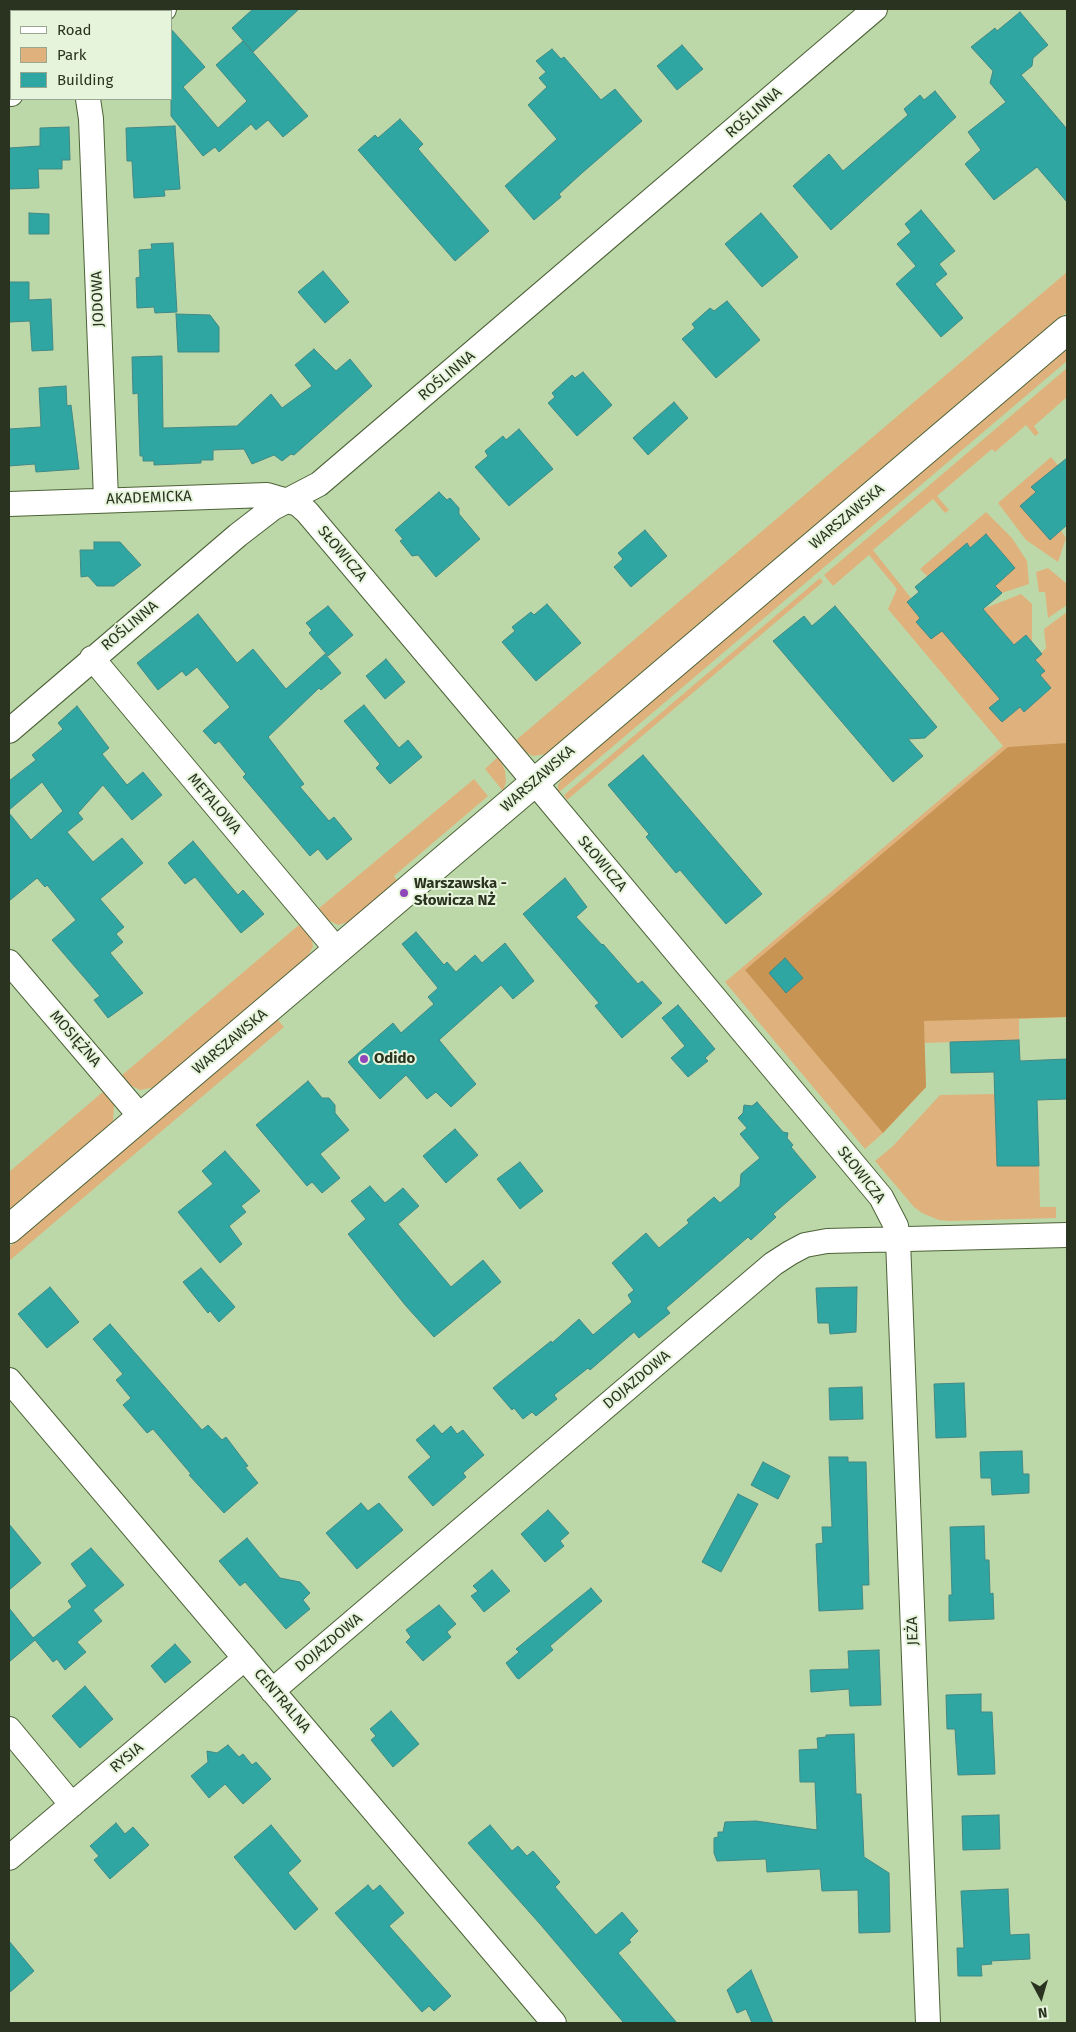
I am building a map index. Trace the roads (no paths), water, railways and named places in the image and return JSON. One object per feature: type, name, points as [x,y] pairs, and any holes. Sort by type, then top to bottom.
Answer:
[{"type":"street","name":"ROŚLINNA","points":[[9,731],[238,535],[273,508],[319,484],[876,9]]},
{"type":"street","name":"JODOWA","points":[[88,100],[91,119],[106,499]]},
{"type":"street","name":"WARSZAWSKA","points":[[9,1230],[1067,330]]},
{"type":"street","name":"AKADEMICKA","points":[[9,504],[106,499],[267,495],[290,500]]},
{"type":"street","name":"SŁOWICZA","points":[[290,500],[306,512],[881,1197],[896,1226],[898,1240]]},
{"type":"street","name":"METALOWA","points":[[92,658],[338,950]]},
{"type":"street","name":"MOSIĘŻNA","points":[[9,962],[141,1117]]},
{"type":"street","name":"DOJAZDOWA","points":[[272,1691],[773,1264],[805,1245],[828,1241],[1067,1235]]},
{"type":"street","name":"JEŻA","points":[[898,1240],[928,2023]]},
{"type":"street","name":"CENTRALNA","points":[[9,1380],[554,2023]]},
{"type":"street","name":"RYSIA","points":[[9,1858],[245,1658]]},
{"type":"street","points":[[9,1729],[72,1804]]},
{"type":"place","name":"Warszawska - Słowicza NŻ","points":[[404,893]]},
{"type":"place","name":"Odido","points":[[364,1059]]}]
